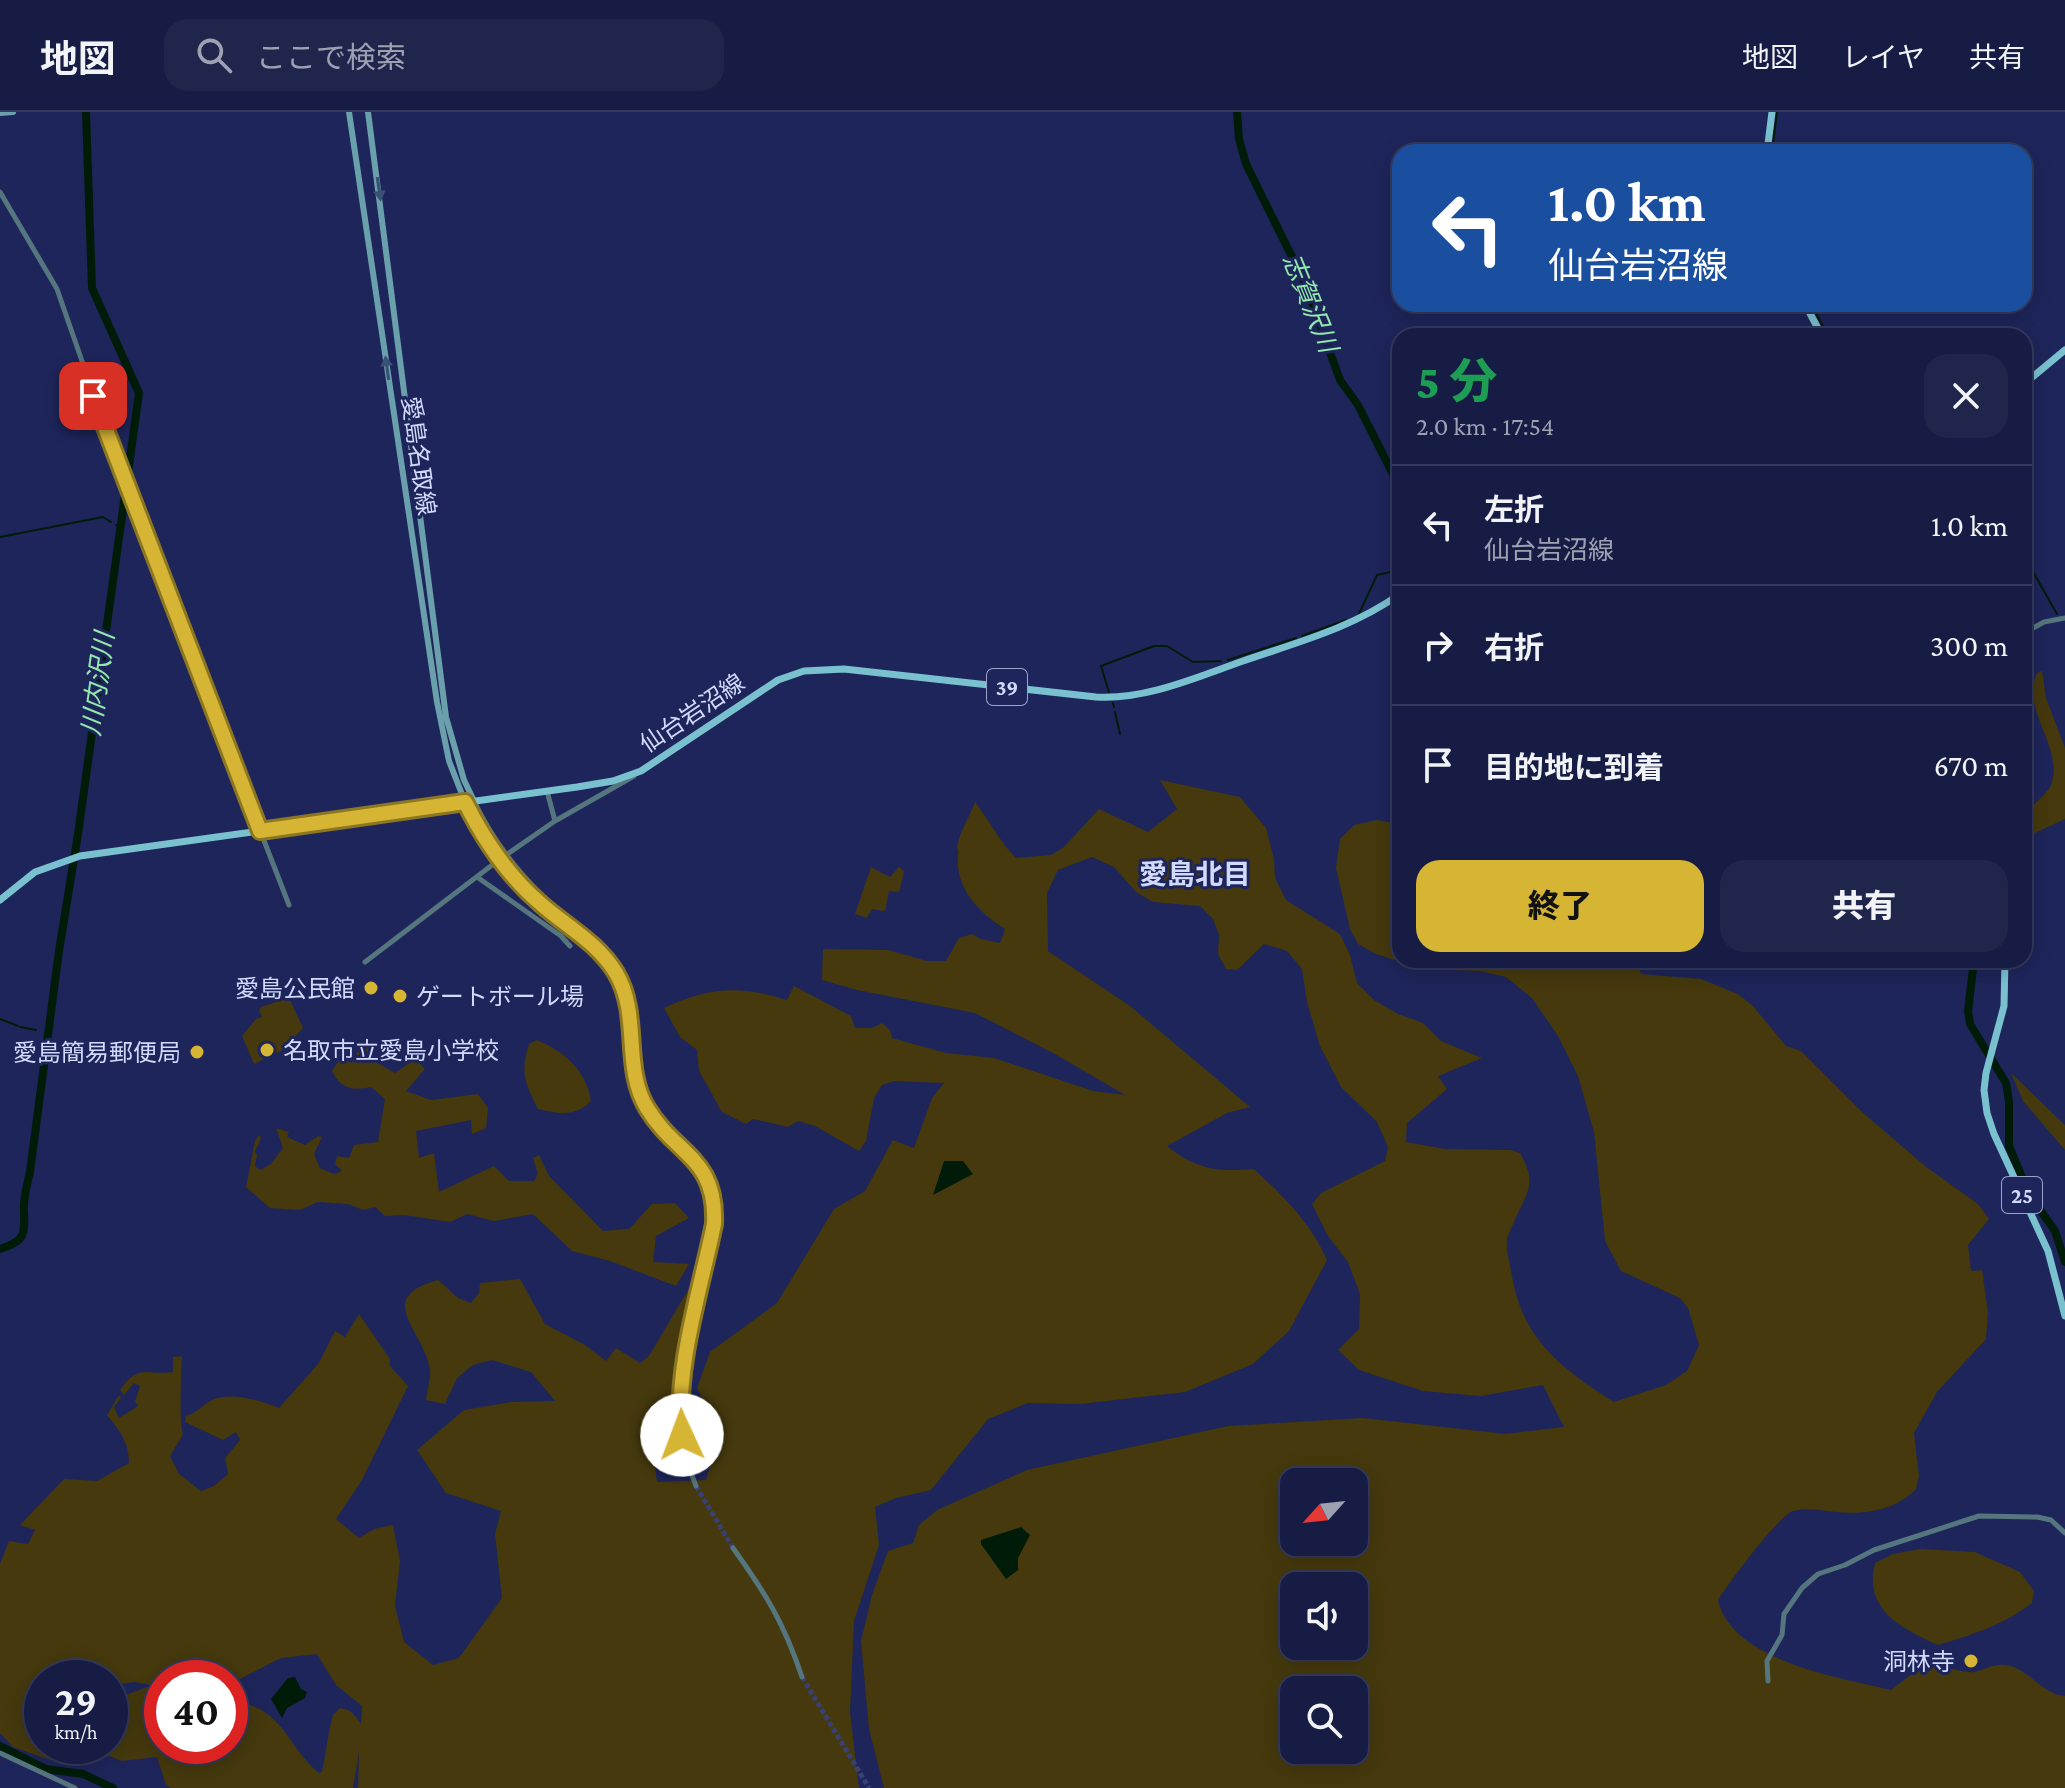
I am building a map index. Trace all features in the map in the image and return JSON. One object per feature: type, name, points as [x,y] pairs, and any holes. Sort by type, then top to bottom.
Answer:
[{"type":"main road","points":[[0,113],[13,112]]},
{"type":"main road","name":"愛島名取線","points":[[349,112],[437,702],[449,761],[470,802]]},
{"type":"main road","name":"愛島名取線","points":[[368,112],[446,717],[470,802]]},
{"type":"main road","points":[[1768,144],[1772,112]]},
{"type":"main road","points":[[2032,377],[2065,350]]},
{"type":"main road","name":"仙台岩沼線","points":[[0,900],[35,872],[80,856],[613,781],[641,771],[762,690],[793,673],[813,669],[844,669],[1096,697],[1126,697],[1224,668],[1350,624],[1392,599]]},
{"type":"main road","name":"25","points":[[2005,968],[2004,1006],[1984,1090],[1989,1122],[2048,1251],[2065,1316]]},
{"type":"street","points":[[0,192],[57,289],[122,474],[289,905]]},
{"type":"street","points":[[2032,629],[2044,622],[2065,618]]},
{"type":"street","points":[[365,962],[555,821],[641,771]]},
{"type":"street","points":[[547,791],[555,821]]},
{"type":"street","points":[[470,802],[503,857],[534,898],[572,930],[582,934],[609,962],[629,1004],[637,1082],[646,1107],[701,1168],[713,1194],[714,1224],[685,1362],[681,1397],[680,1419],[685,1455],[696,1486]]},
{"type":"street","points":[[477,877],[561,936],[570,946]]},
{"type":"street","points":[[1768,1681],[1767,1661],[1782,1635],[1784,1614],[1802,1588],[1818,1574],[1874,1550],[1979,1516],[2037,1517],[2051,1520],[2065,1533]]},
{"type":"street","points":[[733,1548],[777,1613],[802,1677]]},
{"type":"street","points":[[0,1753],[75,1788]]},
{"type":"shaded area","points":[[2042,671],[2046,698],[2065,748],[2065,819],[2032,834],[2032,806],[2049,789],[2054,771],[2034,701],[2033,687],[2037,673]]},
{"type":"shaded area","points":[[1160,780],[1240,797],[1266,828],[1275,878],[1286,900],[1340,934],[1350,955],[1357,983],[1374,1000],[1398,1014],[1423,1023],[1441,1041],[1482,1058],[1438,1076],[1447,1089],[1407,1123],[1406,1142],[1445,1149],[1511,1150],[1520,1153],[1528,1173],[1529,1188],[1507,1243],[1516,1294],[1524,1315],[1546,1349],[1560,1363],[1614,1402],[1666,1385],[1687,1371],[1699,1345],[1688,1308],[1680,1298],[1621,1271],[1605,1241],[1594,1132],[1578,1076],[1558,1036],[1532,998],[1506,977],[1480,971],[1419,968],[1638,968],[1641,974],[1701,979],[1738,994],[1753,1006],[1786,1046],[1801,1051],[1861,1111],[1925,1166],[1978,1204],[1989,1219],[1968,1245],[1971,1271],[1982,1270],[1988,1312],[1986,1339],[1937,1392],[1914,1433],[1919,1476],[1916,1489],[1899,1502],[1869,1512],[1793,1511],[1766,1537],[1718,1600],[1727,1621],[1743,1638],[1765,1652],[1817,1672],[1891,1690],[1943,1650],[1951,1669],[1975,1672],[2001,1665],[2018,1669],[2051,1692],[2065,1696],[2065,1788],[884,1788],[869,1729],[861,1641],[872,1595],[888,1551],[913,1543],[919,1525],[937,1510],[1027,1470],[1228,1426],[1363,1418],[1506,1434],[1564,1427],[1543,1385],[1481,1396],[1423,1391],[1359,1370],[1338,1350],[1359,1329],[1360,1294],[1348,1262],[1328,1236],[1312,1204],[1321,1193],[1385,1161],[1388,1147],[1377,1122],[1341,1087],[1320,1046],[1307,1002],[1302,969],[1287,951],[1264,944],[1237,970],[1226,969],[1218,954],[1219,935],[1213,919],[1200,906],[1153,902],[1136,892],[1114,867],[1092,857],[1058,870],[1047,893],[1048,951],[1130,1006],[1250,1107],[1227,1113],[1167,1146],[1188,1160],[1208,1168],[1254,1169],[1305,1222],[1327,1260],[1289,1331],[1253,1364],[1185,1392],[1080,1404],[1028,1403],[988,1419],[931,1490],[896,1498],[875,1507],[879,1545],[854,1621],[850,1712],[859,1788],[358,1788],[359,1752],[353,1788],[171,1788],[166,1785],[159,1764],[248,1764],[248,1705],[276,1722],[309,1764],[319,1773],[322,1772],[333,1715],[340,1708],[344,1709],[353,1713],[361,1724],[362,1706],[336,1685],[317,1654],[281,1658],[248,1675],[248,1660],[144,1660],[144,1684],[128,1683],[128,1660],[24,1660],[24,1751],[13,1747],[0,1733],[0,1564],[9,1541],[28,1544],[35,1530],[20,1525],[64,1479],[97,1481],[129,1463],[123,1437],[107,1415],[119,1395],[121,1398],[114,1407],[119,1418],[138,1406],[135,1402],[140,1386],[134,1383],[124,1395],[120,1390],[139,1373],[173,1372],[173,1357],[182,1356],[183,1434],[170,1456],[179,1474],[201,1491],[214,1486],[228,1474],[225,1458],[240,1440],[236,1432],[223,1440],[185,1422],[186,1416],[214,1399],[230,1396],[279,1408],[319,1363],[335,1331],[345,1337],[359,1314],[390,1359],[390,1366],[408,1386],[362,1480],[336,1519],[359,1538],[374,1529],[393,1525],[400,1561],[395,1606],[404,1642],[433,1665],[459,1658],[502,1598],[495,1534],[501,1511],[446,1493],[417,1450],[464,1410],[511,1402],[555,1401],[531,1372],[492,1360],[473,1365],[457,1378],[445,1404],[426,1400],[430,1369],[405,1306],[408,1296],[419,1287],[438,1280],[458,1298],[471,1303],[479,1293],[480,1283],[520,1279],[545,1324],[585,1345],[606,1361],[616,1348],[640,1363],[649,1356],[694,1280],[673,1375],[672,1420],[654,1458],[657,1482],[706,1480],[719,1434],[697,1388],[710,1352],[777,1303],[834,1209],[865,1191],[893,1140],[914,1148],[932,1098],[944,1083],[894,1081],[882,1085],[874,1098],[866,1141],[859,1151],[815,1126],[798,1121],[788,1127],[753,1119],[746,1124],[722,1112],[699,1071],[697,1050],[680,1037],[664,1008],[695,996],[724,990],[754,992],[787,1000],[794,986],[851,1016],[855,1028],[872,1028],[882,1023],[890,1030],[892,1038],[946,1053],[994,1058],[1093,1091],[1125,1095],[975,1013],[822,980],[823,949],[888,950],[927,961],[946,961],[959,938],[972,934],[1000,943],[1005,929],[970,898],[958,867],[957,846],[975,802],[1016,858],[1051,855],[1064,847],[1099,809],[1148,832],[1177,809]]},
{"type":"shaded area","points":[[1377,820],[1392,823],[1392,959],[1358,944],[1350,929],[1336,868],[1340,839],[1354,825]]},
{"type":"shaded area","points":[[871,867],[890,877],[899,867],[904,871],[899,892],[889,891],[885,911],[872,909],[867,918],[855,914]]},
{"type":"shaded area","points":[[289,998],[303,1028],[281,1051],[254,1064],[242,1036],[256,1019],[262,1017],[261,1007]]},
{"type":"shaded area","points":[[537,1040],[565,1056],[585,1080],[591,1101],[579,1110],[566,1113],[538,1109],[524,1070],[529,1044]]},
{"type":"shaded area","points":[[373,1043],[365,1056],[395,1073],[415,1059],[425,1069],[406,1091],[431,1100],[478,1094],[488,1108],[486,1128],[472,1134],[471,1120],[416,1131],[419,1158],[434,1153],[439,1192],[494,1166],[509,1181],[534,1181],[538,1174],[533,1158],[539,1155],[549,1176],[603,1231],[629,1229],[652,1204],[675,1203],[689,1218],[656,1236],[653,1262],[689,1264],[676,1286],[610,1261],[572,1251],[533,1214],[494,1221],[467,1214],[450,1222],[404,1215],[385,1216],[375,1207],[363,1210],[348,1204],[318,1202],[300,1210],[270,1208],[246,1187],[255,1141],[259,1135],[255,1166],[260,1170],[271,1164],[283,1148],[276,1128],[289,1132],[287,1137],[305,1145],[318,1136],[322,1137],[314,1154],[320,1168],[334,1174],[342,1171],[335,1164],[337,1156],[349,1158],[354,1145],[378,1142],[385,1099],[371,1087],[358,1089],[343,1085],[332,1071],[340,1059],[352,1063],[361,1046]]},
{"type":"shaded area","points":[[2011,1073],[2065,1125],[2065,1150],[2023,1101]]},
{"type":"shaded area","points":[[944,1161],[963,1161],[973,1174],[933,1195]]},
{"type":"shaded area","points":[[1021,1527],[1030,1535],[1018,1558],[1018,1570],[1006,1579],[981,1540]]},
{"type":"shaded area","points":[[1920,1549],[1975,1552],[2020,1572],[2034,1591],[2032,1603],[1998,1623],[1963,1637],[1938,1645],[1924,1639],[1888,1615],[1875,1593],[1873,1579],[1875,1563],[1893,1554]]},
{"type":"shaded area","points":[[295,1677],[301,1689],[307,1692],[305,1698],[287,1708],[282,1718],[271,1699],[288,1678]]},
{"type":"shaded area","points":[[144,1688],[144,1758],[128,1760],[128,1694]]},
{"type":"waterway","name":"川内沢川","points":[[0,1249],[19,1240],[23,1231],[25,1196],[139,393],[92,288],[86,112]]},
{"type":"waterway","name":"志賀沢川","points":[[1237,112],[1239,139],[1246,164],[1305,283],[1340,380],[1358,405],[1392,472]]},
{"type":"waterway","points":[[1773,144],[1777,112]]},
{"type":"waterway","points":[[1815,312],[1824,328]]},
{"type":"waterway","points":[[0,537],[103,517],[111,522]]},
{"type":"waterway","name":"川内沢川","points":[[116,525],[122,527]]},
{"type":"waterway","points":[[2032,570],[2057,614]]},
{"type":"waterway","points":[[1359,614],[1377,575],[1391,572]]},
{"type":"waterway","points":[[1302,636],[1346,620]]},
{"type":"waterway","points":[[1228,660],[1296,638]]},
{"type":"waterway","points":[[1109,692],[1101,666],[1154,646],[1167,646],[1193,662],[1221,661]]},
{"type":"waterway","points":[[1113,703],[1114,707]]},
{"type":"waterway","points":[[1115,712],[1120,734]]},
{"type":"waterway","name":"志賀沢川","points":[[1973,968],[1968,1011],[1970,1024],[2006,1083],[2009,1146],[2029,1194],[2055,1231],[2065,1262]]},
{"type":"waterway","points":[[0,1019],[18,1026]]},
{"type":"waterway","points":[[20,1027],[36,1030]]},
{"type":"waterway","name":"川内沢川","points":[[0,1746],[46,1769],[83,1774],[113,1788]]},
{"type":"tunnel","points":[[696,1486],[733,1548]]},
{"type":"tunnel","points":[[802,1677],[869,1788]]},
{"type":"place","name":"愛島公民館","points":[[371,988]]},
{"type":"place","name":"ゲートボール場","points":[[400,996]]},
{"type":"place","name":"名取市立愛島小学校","points":[[267,1050]]},
{"type":"place","name":"愛島簡易郵便局","points":[[197,1052]]},
{"type":"place","name":"洞林寺","points":[[1971,1661]]},
{"type":"district","name":"愛島北目","points":[[1195,874]]},
{"type":"route","points":[[93,396],[260,831],[465,802],[508,870],[534,898],[572,930],[582,934],[616,972],[629,1004],[637,1082],[643,1101],[655,1119],[701,1168],[715,1200],[714,1224],[685,1362],[680,1419],[682,1435]]}]
